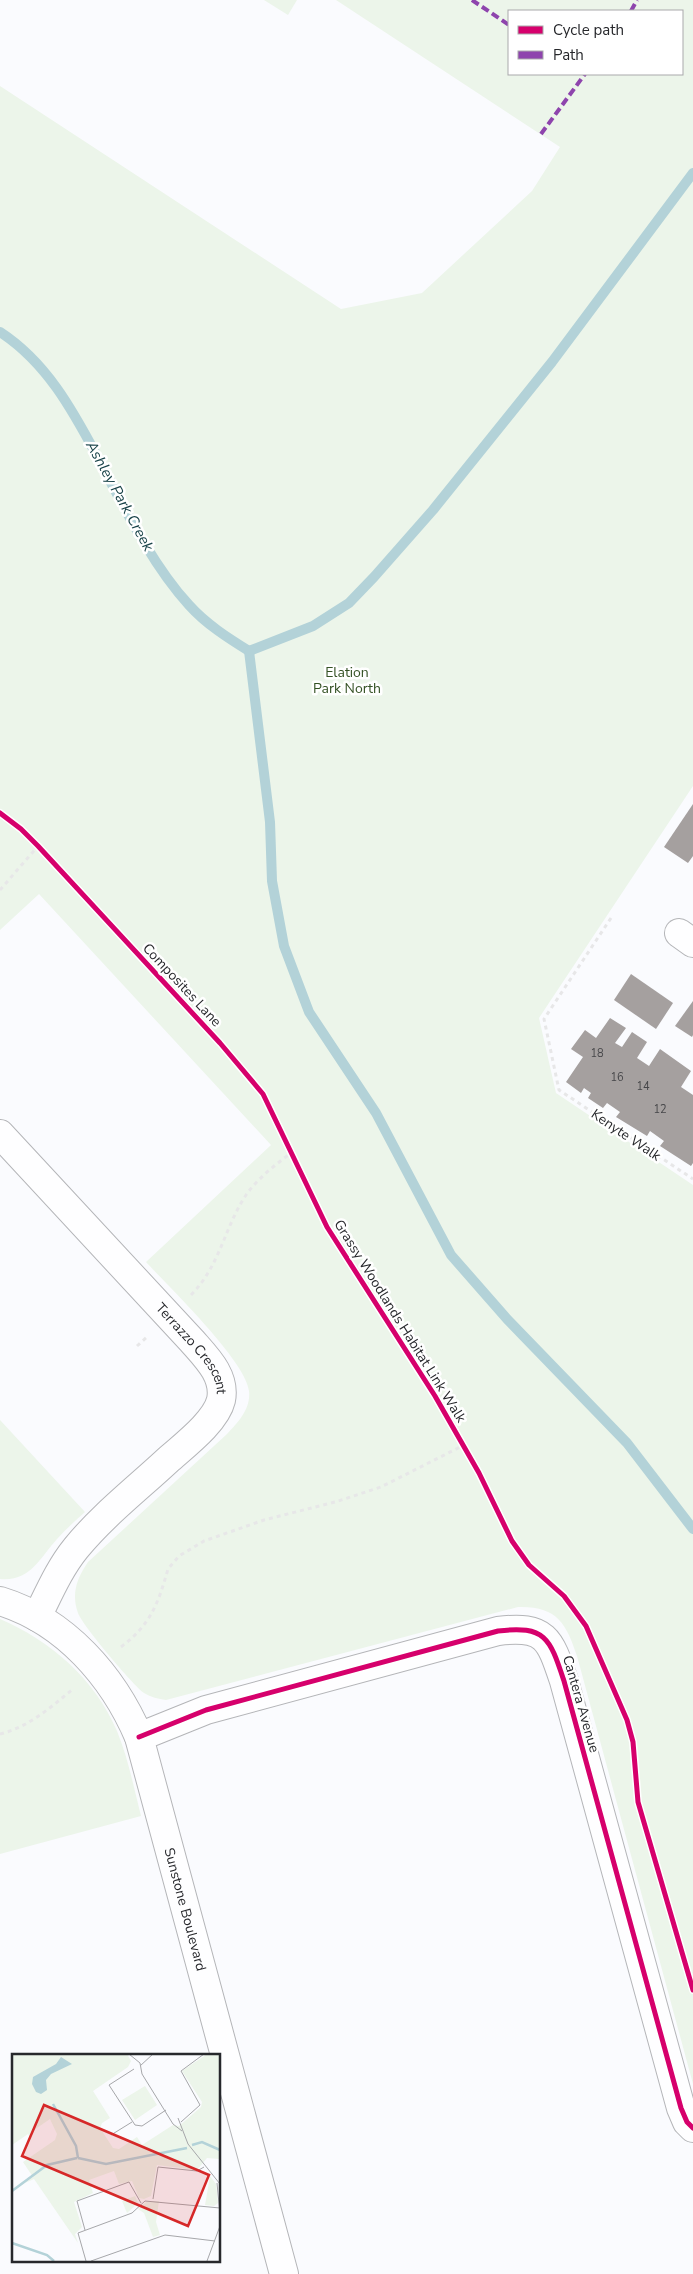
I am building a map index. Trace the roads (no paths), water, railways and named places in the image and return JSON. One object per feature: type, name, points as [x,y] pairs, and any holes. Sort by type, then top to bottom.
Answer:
[{"type":"street","name":"Terrazzo Crescent","points":[[0,1134],[212,1364],[219,1376],[222,1388],[221,1400],[214,1414],[198,1434],[94,1528],[76,1548],[63,1565],[37,1617]]},
{"type":"street","name":"Sunstone Boulevard","points":[[0,1601],[37,1617],[82,1650],[117,1692],[139,1737],[284,2274]]},
{"type":"street","name":"Cantera Avenue","points":[[139,1737],[206,1710],[498,1631],[518,1628],[532,1630],[541,1635],[549,1642],[556,1655],[678,2099],[687,2122],[693,2128]]},
{"type":"waterway","points":[[249,651],[313,626],[349,603],[374,577],[433,510],[552,362],[693,173]]},
{"type":"waterway","name":"Ashley Park Creek","points":[[0,332],[31,357],[67,404],[150,553],[175,589],[210,624],[249,651]]},
{"type":"waterway","points":[[249,651],[270,822],[272,881],[284,946],[309,1012],[376,1113],[451,1255],[507,1319],[627,1443],[693,1529]]},
{"type":"park label","name":"Elation Park North","points":[[347,680]]}]
